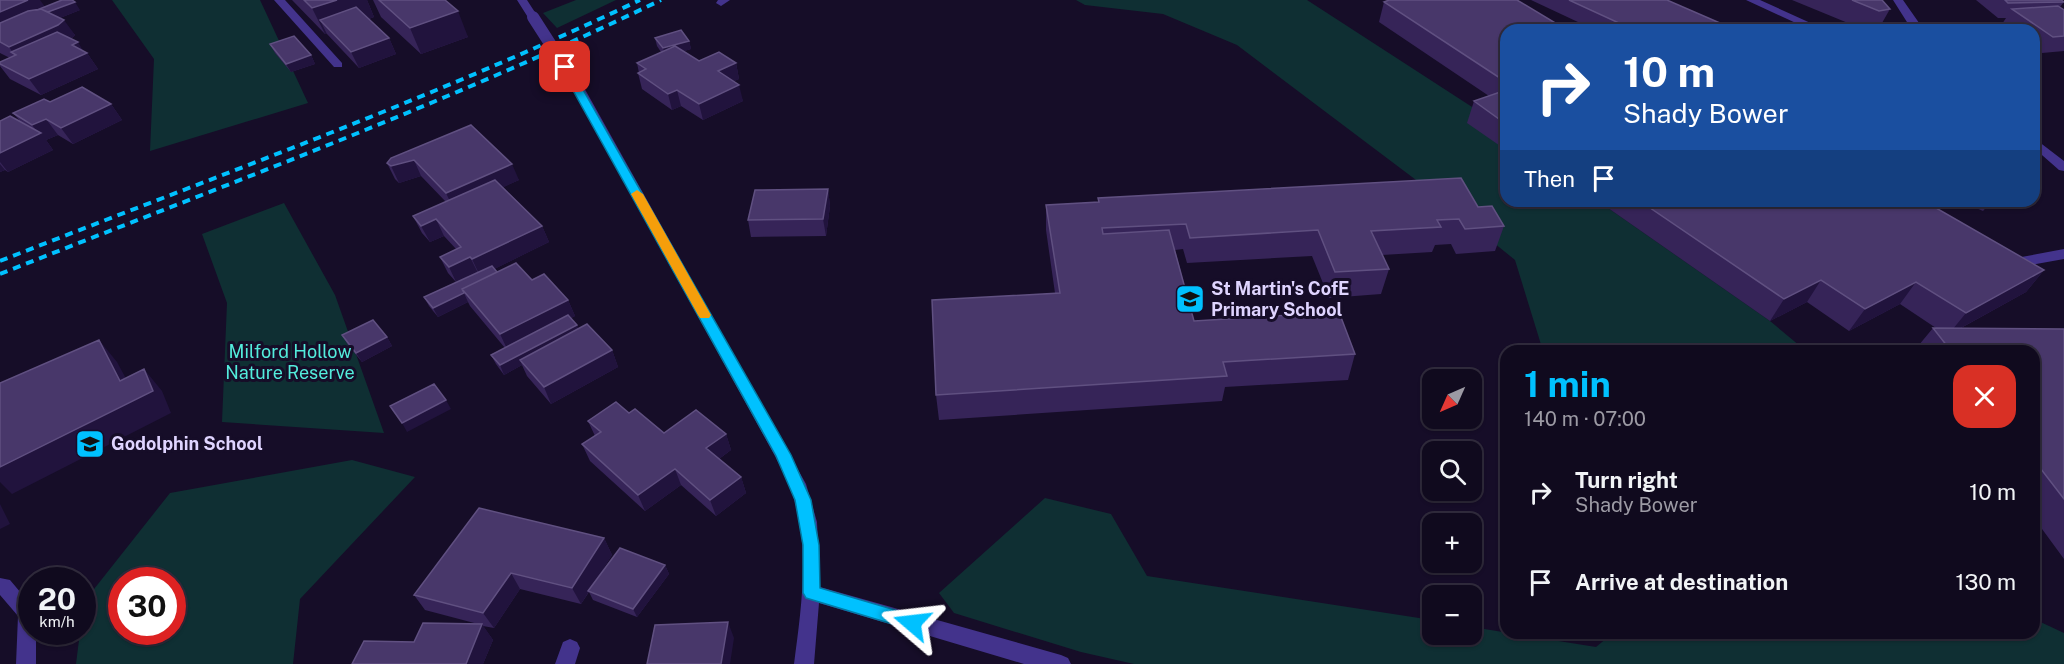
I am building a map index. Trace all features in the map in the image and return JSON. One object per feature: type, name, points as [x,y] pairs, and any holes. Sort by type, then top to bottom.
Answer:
[{"type":"street","points":[[279,0],[338,65]]},
{"type":"street","points":[[522,0],[576,84],[783,455],[803,500],[811,545],[812,593],[804,664]]},
{"type":"street","points":[[1751,0],[1806,24]]},
{"type":"street","points":[[1898,0],[1914,24]]},
{"type":"street","points":[[2040,147],[2064,167]]},
{"type":"street","points":[[1994,252],[2014,263],[2064,254]]},
{"type":"street","points":[[0,585],[4,586],[27,614],[26,664]]},
{"type":"street","points":[[812,593],[933,629],[1009,658],[1061,664]]},
{"type":"green space","points":[[112,0],[260,0],[308,103],[150,151],[154,59]]},
{"type":"green space","points":[[576,0],[616,0],[557,28],[543,13]]},
{"type":"green space","points":[[1076,0],[1307,0],[1486,116],[1500,140],[1500,207],[1607,207],[1770,321],[1799,345],[1541,345],[1515,260],[1420,183],[1237,45],[1163,14],[1085,5]]},
{"type":"green space","name":"Milford Hollow Nature Reserve","points":[[284,203],[335,295],[384,433],[222,422],[227,303],[202,234]]},
{"type":"green space","points":[[352,460],[415,477],[300,599],[293,664],[76,664],[78,645],[96,645],[96,587],[108,571],[108,645],[186,645],[186,567],[111,567],[170,493]]},
{"type":"green space","points":[[1045,498],[1111,514],[1147,576],[1422,618],[1422,645],[1482,645],[1482,629],[1500,632],[1500,639],[1546,639],[1596,647],[1606,639],[2040,639],[2040,622],[2064,633],[2064,664],[1134,664],[1081,652],[954,613],[939,593]]},
{"type":"building","points":[[0,0],[28,0],[0,12]]},
{"type":"building","points":[[62,0],[75,2],[48,12],[37,10]]},
{"type":"building","points":[[304,0],[337,0],[312,8]]},
{"type":"building","points":[[379,0],[445,0],[458,11],[410,28]]},
{"type":"building","points":[[1389,0],[1517,0],[1557,24],[1500,24],[1500,78],[1384,2]]},
{"type":"building","points":[[1569,0],[1667,0],[1722,24],[1621,24]]},
{"type":"building","points":[[1852,0],[1882,0],[1890,9],[1879,11]]},
{"type":"building","points":[[2005,0],[2061,0],[2064,2],[2008,3]]},
{"type":"building","points":[[2058,6],[2064,10],[2064,36],[2053,37],[2040,28],[2040,24],[2034,24],[2012,9]]},
{"type":"building","points":[[356,7],[389,38],[351,52],[320,20]]},
{"type":"building","points":[[41,9],[64,20],[58,25],[9,47],[0,42],[0,23],[28,11]]},
{"type":"building","points":[[681,30],[689,41],[663,48],[655,38]]},
{"type":"building","points":[[57,32],[78,42],[72,45],[87,53],[29,79],[0,64],[16,55],[11,52]]},
{"type":"building","points":[[294,36],[311,55],[286,64],[270,44]]},
{"type":"building","points":[[675,46],[699,61],[719,52],[736,63],[718,71],[739,85],[699,104],[677,90],[668,94],[638,73],[646,69],[637,63]]},
{"type":"building","points":[[82,87],[111,104],[61,128],[46,119],[32,125],[13,113],[44,99],[50,102]]},
{"type":"building","points":[[1500,92],[1500,120],[1474,101]]},
{"type":"building","points":[[10,116],[41,133],[0,153],[0,121]]},
{"type":"building","points":[[471,125],[512,164],[446,193],[414,160],[391,166],[387,163],[391,158]]},
{"type":"building","points":[[1461,178],[1478,207],[1492,206],[1504,226],[1465,229],[1459,219],[1437,220],[1441,227],[1371,231],[1389,269],[1335,272],[1318,230],[1190,238],[1186,224],[1102,228],[1103,234],[1169,230],[1194,321],[1339,312],[1355,354],[1223,362],[1227,376],[936,395],[932,300],[1060,293],[1046,205],[1099,202],[1098,198]]},
{"type":"building","points":[[495,180],[542,226],[472,259],[470,257],[449,267],[440,257],[461,247],[436,219],[421,226],[413,216]]},
{"type":"building","points":[[828,189],[823,219],[748,220],[755,190]]},
{"type":"building","points":[[1649,207],[1934,207],[2044,270],[1966,313],[1916,282],[1865,309],[1821,280],[1784,299]]},
{"type":"building","points":[[516,263],[532,280],[544,274],[568,300],[500,334],[462,289]]},
{"type":"building","points":[[492,266],[497,272],[462,289],[464,293],[433,308],[424,297]]},
{"type":"building","points":[[568,315],[577,325],[500,365],[491,355]]},
{"type":"building","points":[[373,320],[387,337],[356,353],[342,335]]},
{"type":"building","points":[[587,324],[612,350],[544,387],[520,360]]},
{"type":"building","points":[[1933,328],[2064,329],[2064,499],[2040,468],[2040,345],[1946,345]]},
{"type":"building","points":[[99,340],[120,381],[144,369],[153,391],[0,467],[0,383]]},
{"type":"building","points":[[434,384],[446,400],[402,423],[390,406]]},
{"type":"building","points":[[616,402],[629,413],[635,409],[664,433],[696,410],[726,434],[706,448],[741,477],[710,500],[675,469],[638,495],[582,444],[601,432],[588,421]]},
{"type":"building","points":[[479,508],[604,538],[572,588],[511,573],[483,613],[414,595]]},
{"type":"building","points":[[620,548],[665,565],[633,609],[588,591]]},
{"type":"building","points":[[728,622],[721,664],[647,664],[655,625]]},
{"type":"building","points":[[423,623],[482,624],[466,664],[352,664],[364,641],[414,642]]},
{"type":"railway","points":[[0,261],[403,104],[640,0]]},
{"type":"railway","points":[[0,274],[416,109],[661,0]]},
{"type":"slow traffic","points":[[637,194],[705,315]]},
{"type":"place","name":"St Martin's CofE Primary School","points":[[1190,299]]},
{"type":"place","name":"Godolphin School","points":[[90,444]]},
{"type":"route","points":[[565,67],[783,455],[803,500],[811,545],[812,593],[912,623]]}]
